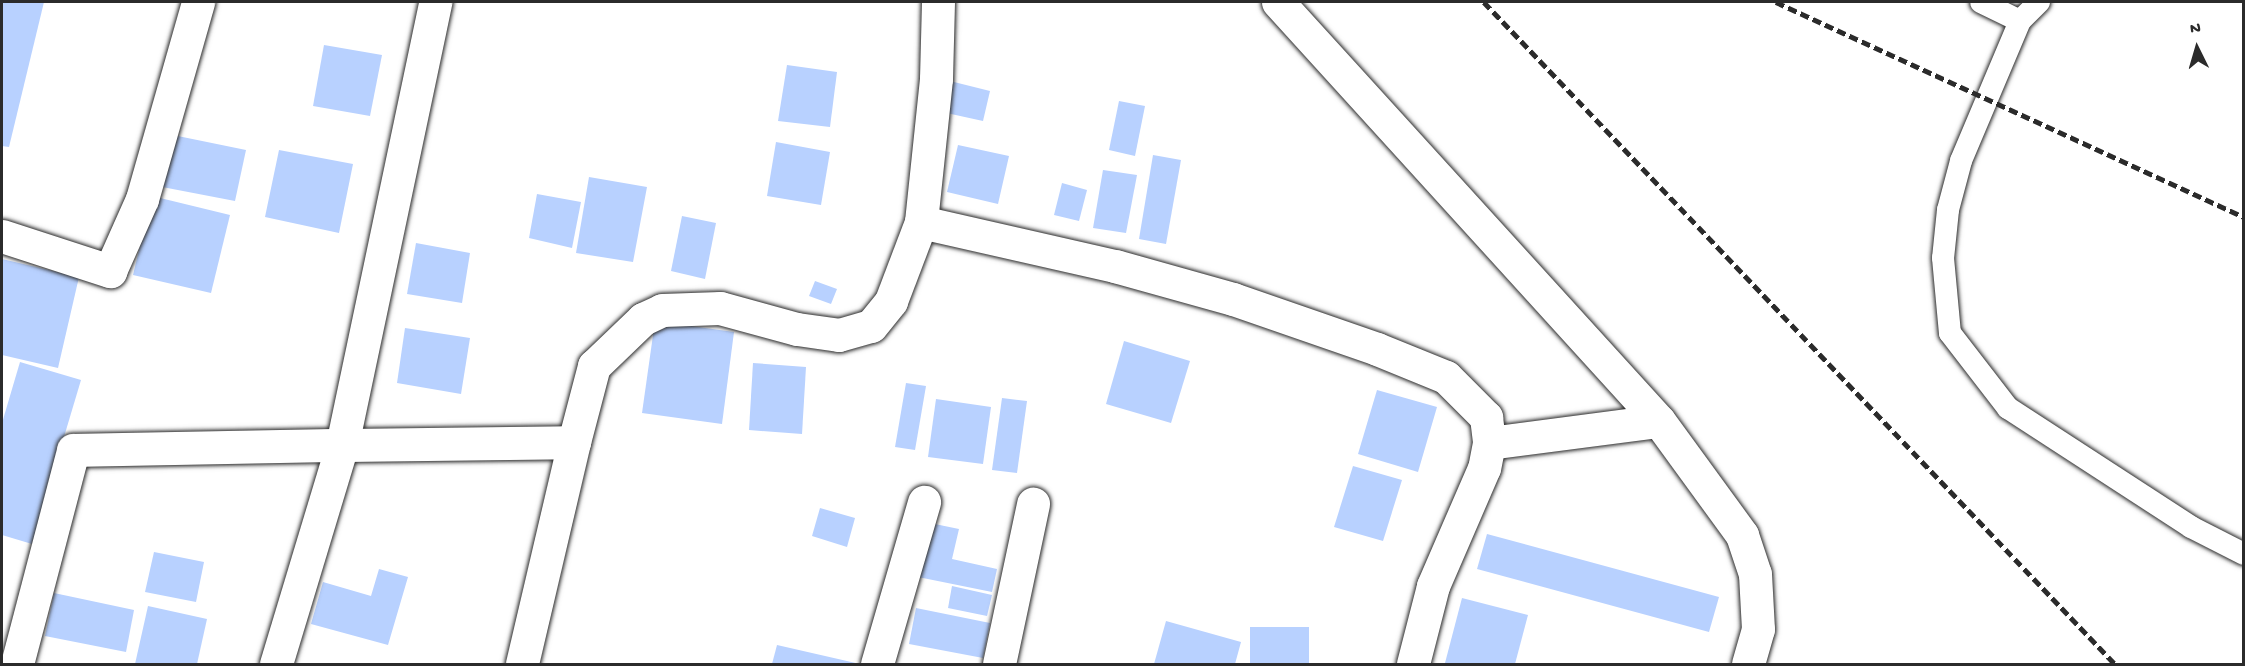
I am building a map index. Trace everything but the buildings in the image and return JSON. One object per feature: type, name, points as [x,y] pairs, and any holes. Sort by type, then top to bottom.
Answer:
[{"type":"street","points":[[2,236],[110,271],[142,199],[198,2]]},
{"type":"street","points":[[276,664],[342,445],[435,2]]},
{"type":"street","points":[[522,664],[594,366],[644,319],[662,310],[720,308],[797,329],[839,335],[872,326],[891,301],[921,222],[936,79],[938,2]]},
{"type":"street","points":[[1278,2],[1659,420],[1742,535],[1755,574],[1758,629],[1748,664]]},
{"type":"street","points":[[921,222],[1125,269],[1233,299],[1377,348],[1446,377],[1486,417],[1489,443],[1484,468],[1433,586],[1413,664]]},
{"type":"street","points":[[1489,443],[1659,420]]},
{"type":"street","points":[[17,664],[73,450],[574,442]]},
{"type":"street","points":[[877,664],[924,502]]},
{"type":"street","points":[[999,664],[1033,504]]},
{"type":"lane","points":[[1980,2],[2020,21]]},
{"type":"lane","points":[[2039,2],[2020,21],[1961,161],[1948,210],[1943,258],[1950,333],[2008,408],[2191,528],[2244,554]]},
{"type":"railway","points":[[1484,2],[2115,664]]},
{"type":"railway","points":[[1776,2],[2244,217]]}]
